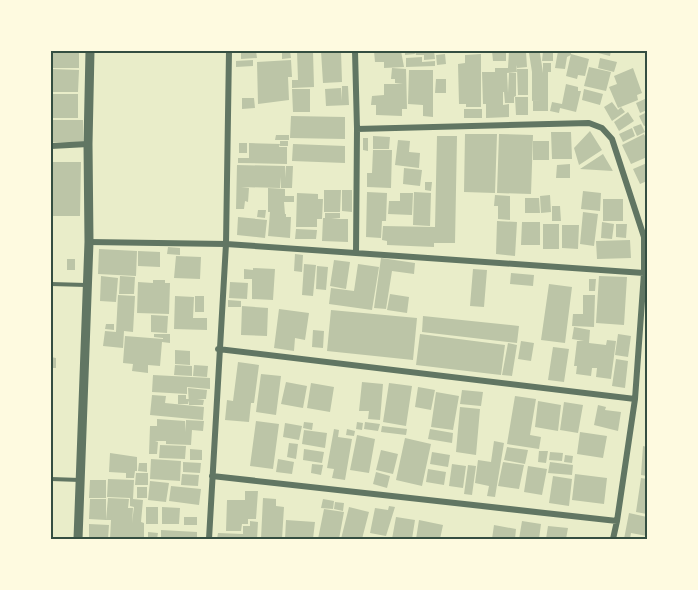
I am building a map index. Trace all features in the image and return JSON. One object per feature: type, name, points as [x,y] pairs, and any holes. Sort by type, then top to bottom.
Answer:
[{"type":"street","points":[[78,539],[88,285],[90,51]]},
{"type":"street","points":[[209,539],[218,349],[226,244],[229,51]]},
{"type":"street","points":[[355,51],[356,253]]},
{"type":"street","points":[[357,129],[589,123],[602,128],[612,139],[644,237],[644,273],[635,399],[613,539]]},
{"type":"street","points":[[51,146],[88,144]]},
{"type":"street","points":[[89,242],[226,244],[644,273]]},
{"type":"street","points":[[218,349],[635,399]]},
{"type":"street","points":[[212,476],[617,521]]},
{"type":"lane","points":[[51,284],[88,285]]},
{"type":"lane","points":[[639,342],[647,343]]},
{"type":"lane","points":[[51,479],[81,480]]},
{"type":"building","points":[[51,51],[79,51],[79,68],[51,68]]},
{"type":"building","points":[[256,51],[257,58],[241,59],[241,52]]},
{"type":"building","points":[[282,51],[290,51],[291,58],[282,59]]},
{"type":"building","points":[[297,51],[313,51],[314,87],[292,88],[292,80],[298,80]]},
{"type":"building","points":[[321,51],[341,51],[342,82],[323,83]]},
{"type":"building","points":[[374,51],[401,51],[404,67],[384,68],[384,62],[375,62]]},
{"type":"building","points":[[405,51],[414,51],[415,54],[405,55]]},
{"type":"building","points":[[415,51],[434,51],[435,59],[424,60],[424,55],[416,55]]},
{"type":"building","points":[[492,51],[506,52],[506,61],[493,61]]},
{"type":"building","points":[[509,51],[526,52],[527,67],[517,68],[516,65],[517,72],[507,73],[508,93],[509,73],[516,73],[514,103],[505,103],[503,92],[503,105],[509,104],[509,117],[486,118],[482,72],[495,72],[495,68],[508,68]]},
{"type":"building","points":[[543,51],[553,51],[553,61],[542,61]]},
{"type":"building","points":[[558,51],[571,51],[571,55],[567,57],[565,69],[555,68]]},
{"type":"building","points":[[598,51],[611,51],[610,56],[598,53]]},
{"type":"building","points":[[529,53],[540,53],[543,73],[543,63],[551,63],[551,72],[548,72],[548,111],[533,111],[533,101],[542,100],[532,101],[532,72]]},
{"type":"building","points":[[445,54],[446,64],[437,65],[436,55]]},
{"type":"building","points":[[481,54],[481,107],[466,107],[466,104],[459,104],[458,64],[465,63],[465,55]]},
{"type":"building","points":[[571,54],[589,59],[585,76],[578,75],[577,79],[566,76]]},
{"type":"building","points":[[422,57],[422,62],[435,61],[435,66],[406,67],[406,58]]},
{"type":"building","points":[[600,58],[617,62],[614,72],[598,68]]},
{"type":"building","points":[[253,60],[253,66],[236,67],[236,61]]},
{"type":"building","points":[[291,60],[292,77],[288,77],[289,100],[258,104],[257,62]]},
{"type":"building","points":[[589,67],[611,72],[606,91],[584,86]]},
{"type":"building","points":[[392,68],[406,69],[407,109],[402,109],[402,116],[376,115],[376,105],[371,105],[372,96],[384,95],[384,84],[403,84],[395,83],[395,79],[391,79]]},
{"type":"building","points":[[633,68],[642,93],[637,95],[638,100],[618,108],[609,87],[617,84],[614,76]]},
{"type":"building","points":[[51,69],[79,70],[78,92],[51,92]]},
{"type":"building","points":[[517,69],[528,69],[528,95],[518,95]]},
{"type":"building","points":[[409,70],[433,70],[433,117],[423,116],[423,105],[408,104]]},
{"type":"building","points":[[436,79],[446,79],[446,93],[435,93]]},
{"type":"building","points":[[566,84],[578,87],[578,91],[581,91],[576,112],[560,108],[559,113],[550,111],[552,102],[562,104]]},
{"type":"building","points":[[342,86],[348,86],[349,105],[326,106],[325,89],[341,88],[342,101]]},
{"type":"building","points":[[292,89],[310,89],[310,112],[293,112]]},
{"type":"building","points":[[584,89],[603,94],[600,105],[582,100]]},
{"type":"building","points":[[51,94],[78,94],[78,118],[51,118]]},
{"type":"building","points":[[515,97],[528,97],[528,115],[516,115]]},
{"type":"building","points":[[242,98],[254,98],[255,108],[242,109]]},
{"type":"building","points":[[647,98],[647,110],[640,113],[636,103]]},
{"type":"building","points":[[612,102],[618,110],[621,107],[625,112],[612,121],[604,107]]},
{"type":"building","points":[[464,109],[482,109],[482,118],[464,118]]},
{"type":"building","points":[[628,112],[634,121],[619,131],[614,122]]},
{"type":"building","points":[[647,112],[647,125],[644,126],[639,116]]},
{"type":"building","points":[[291,116],[345,117],[345,139],[290,138]]},
{"type":"building","points":[[51,120],[83,120],[83,142],[51,142]]},
{"type":"building","points":[[641,124],[645,132],[637,136],[633,127]]},
{"type":"building","points":[[632,128],[635,136],[623,142],[619,134]]},
{"type":"building","points":[[590,131],[602,150],[579,165],[574,148]]},
{"type":"building","points":[[551,132],[571,132],[572,159],[552,159]]},
{"type":"building","points":[[465,134],[497,134],[495,193],[464,192]]},
{"type":"building","points":[[499,134],[533,135],[531,194],[497,193]]},
{"type":"building","points":[[644,134],[647,140],[647,157],[631,164],[622,145]]},
{"type":"building","points":[[276,135],[289,135],[289,140],[275,140]]},
{"type":"building","points":[[373,136],[390,137],[389,149],[373,149]]},
{"type":"building","points":[[437,136],[457,136],[455,243],[434,243],[434,247],[387,245],[387,241],[382,240],[383,226],[435,227]]},
{"type":"building","points":[[363,138],[368,138],[368,151],[363,150]]},
{"type":"building","points":[[398,140],[410,141],[409,152],[420,153],[419,168],[395,165]]},
{"type":"building","points":[[280,141],[288,141],[288,146],[280,146]]},
{"type":"building","points":[[533,141],[549,141],[549,160],[533,160]]},
{"type":"building","points":[[239,143],[247,143],[247,153],[239,153]]},
{"type":"building","points":[[249,143],[280,144],[279,147],[287,147],[287,164],[238,163],[238,158],[249,158]]},
{"type":"building","points":[[293,144],[345,146],[345,163],[292,161]]},
{"type":"building","points":[[373,150],[392,150],[391,188],[367,187],[367,173],[372,173]]},
{"type":"building","points":[[603,154],[613,171],[580,169]]},
{"type":"building","points":[[51,162],[81,162],[80,216],[51,216]]},
{"type":"building","points":[[647,163],[647,181],[640,184],[633,169]]},
{"type":"building","points":[[570,164],[570,178],[556,178],[557,165]]},
{"type":"building","points":[[237,165],[285,166],[286,178],[286,166],[293,166],[292,188],[281,188],[281,177],[280,188],[241,187],[249,188],[248,202],[245,201],[244,209],[236,209]]},
{"type":"building","points":[[404,168],[422,170],[420,186],[403,184]]},
{"type":"building","points":[[425,182],[432,182],[431,191],[425,190]]},
{"type":"building","points":[[268,188],[285,189],[285,196],[294,196],[294,202],[284,202],[286,217],[291,217],[290,238],[268,236],[270,212],[268,212]]},
{"type":"building","points":[[324,190],[341,190],[340,212],[324,212]]},
{"type":"building","points":[[342,190],[352,190],[352,212],[342,211]]},
{"type":"building","points":[[583,191],[601,193],[600,211],[581,209]]},
{"type":"building","points":[[367,192],[387,193],[386,221],[382,221],[381,238],[366,237]]},
{"type":"building","points":[[414,192],[431,193],[430,226],[413,225]]},
{"type":"building","points":[[297,193],[318,194],[318,199],[323,199],[322,219],[317,219],[317,227],[296,227]]},
{"type":"building","points":[[400,193],[413,193],[412,215],[388,214],[389,201],[400,201]]},
{"type":"building","points":[[495,195],[510,196],[510,220],[498,219],[498,206],[494,206]]},
{"type":"building","points":[[550,195],[551,212],[541,213],[540,196]]},
{"type":"building","points":[[525,198],[539,198],[540,213],[525,213]]},
{"type":"building","points":[[603,199],[623,199],[623,221],[603,221]]},
{"type":"building","points":[[552,206],[560,206],[561,221],[552,221]]},
{"type":"building","points":[[258,210],[266,210],[265,218],[257,217]]},
{"type":"building","points":[[583,212],[598,214],[594,246],[580,244]]},
{"type":"building","points":[[325,213],[340,213],[340,218],[331,219],[348,219],[348,242],[322,241]]},
{"type":"building","points":[[238,217],[267,220],[265,238],[237,235]]},
{"type":"building","points":[[497,221],[517,222],[515,256],[496,254]]},
{"type":"building","points":[[522,222],[540,222],[540,245],[521,245]]},
{"type":"building","points":[[602,222],[614,224],[612,239],[601,238]]},
{"type":"building","points":[[543,224],[559,224],[559,249],[543,249]]},
{"type":"building","points":[[616,224],[627,224],[626,238],[616,237]]},
{"type":"building","points":[[562,225],[579,225],[578,249],[562,248]]},
{"type":"building","points":[[296,229],[317,230],[316,239],[295,239]]},
{"type":"building","points":[[630,240],[631,258],[597,259],[596,241]]},
{"type":"building","points":[[168,247],[180,248],[180,255],[167,254]]},
{"type":"building","points":[[99,249],[137,251],[136,276],[98,274]]},
{"type":"building","points":[[138,251],[160,252],[160,267],[138,266]]},
{"type":"building","points":[[295,254],[303,255],[302,272],[294,271]]},
{"type":"building","points":[[176,256],[201,257],[200,279],[174,278]]},
{"type":"building","points":[[381,258],[415,263],[414,274],[392,271],[386,309],[374,308]]},
{"type":"building","points":[[67,259],[75,259],[75,270],[67,270]]},
{"type":"building","points":[[334,260],[350,262],[346,289],[330,286]]},
{"type":"building","points":[[304,264],[316,265],[313,296],[302,295]]},
{"type":"building","points":[[358,264],[379,267],[372,310],[329,304],[331,288],[354,291]]},
{"type":"building","points":[[317,266],[328,267],[326,290],[316,289]]},
{"type":"building","points":[[253,268],[275,269],[273,300],[252,299],[252,279],[244,279],[244,269],[253,270]]},
{"type":"building","points":[[473,269],[487,270],[484,307],[470,306]]},
{"type":"building","points":[[511,273],[534,275],[533,286],[510,284]]},
{"type":"building","points":[[101,276],[118,278],[116,302],[100,301]]},
{"type":"building","points":[[120,276],[135,277],[134,294],[119,294]]},
{"type":"building","points":[[599,276],[627,277],[624,325],[596,323]]},
{"type":"building","points":[[589,279],[596,279],[595,291],[589,291]]},
{"type":"building","points":[[153,280],[165,280],[165,283],[170,283],[169,314],[137,313],[138,282],[153,283]]},
{"type":"building","points":[[230,282],[248,283],[247,299],[229,298]]},
{"type":"building","points":[[549,284],[572,287],[565,343],[541,340]]},
{"type":"building","points":[[390,294],[409,297],[407,313],[387,310]]},
{"type":"building","points":[[118,295],[135,296],[133,332],[124,331],[123,348],[103,346],[105,331],[116,332]]},
{"type":"building","points":[[583,295],[595,295],[594,327],[572,326],[573,314],[583,314]]},
{"type":"building","points":[[175,296],[194,297],[193,318],[207,318],[207,330],[174,329]]},
{"type":"building","points":[[195,296],[204,296],[204,312],[195,312]]},
{"type":"building","points":[[228,300],[241,301],[241,307],[228,307]]},
{"type":"building","points":[[242,306],[268,308],[267,336],[241,335]]},
{"type":"building","points":[[279,309],[309,313],[305,340],[295,338],[294,351],[274,348]]},
{"type":"building","points":[[331,310],[417,318],[413,360],[327,351]]},
{"type":"building","points":[[151,315],[168,316],[167,333],[151,332]]},
{"type":"building","points":[[423,316],[519,326],[517,343],[422,332]]},
{"type":"building","points":[[106,324],[114,324],[114,330],[105,329]]},
{"type":"building","points":[[574,327],[590,330],[589,343],[606,345],[607,340],[616,341],[611,379],[596,377],[597,368],[592,368],[591,376],[576,374],[577,366],[574,366],[577,341],[584,341],[572,339]]},
{"type":"building","points":[[313,330],[324,331],[323,348],[312,347]]},
{"type":"building","points":[[154,334],[170,334],[170,343],[162,342],[160,366],[148,365],[148,373],[132,371],[133,364],[123,363],[125,336],[163,339],[154,337]]},
{"type":"building","points":[[420,334],[505,345],[501,375],[416,365]]},
{"type":"building","points":[[618,334],[631,336],[628,357],[615,355]]},
{"type":"building","points":[[521,341],[534,343],[531,361],[518,359]]},
{"type":"building","points":[[508,343],[517,345],[512,376],[502,375]]},
{"type":"building","points":[[553,347],[569,349],[564,382],[548,380]]},
{"type":"building","points":[[175,350],[190,351],[190,365],[175,364]]},
{"type":"building","points":[[51,357],[56,358],[56,368],[51,368]]},
{"type":"building","points":[[616,359],[628,361],[625,388],[612,386]]},
{"type":"building","points":[[238,362],[259,365],[249,422],[225,420],[227,400],[233,401]]},
{"type":"building","points":[[175,365],[192,366],[192,376],[174,375]]},
{"type":"building","points":[[194,365],[208,366],[207,377],[193,376]]},
{"type":"building","points":[[261,374],[281,376],[276,415],[256,412]]},
{"type":"building","points":[[153,375],[210,378],[210,389],[187,387],[187,394],[152,392]]},
{"type":"building","points":[[286,382],[307,386],[303,408],[281,404]]},
{"type":"building","points":[[362,382],[383,384],[380,420],[368,419],[369,411],[359,411]]},
{"type":"building","points":[[311,383],[334,387],[330,412],[307,408]]},
{"type":"building","points":[[389,383],[412,386],[406,426],[383,422]]},
{"type":"building","points":[[418,387],[435,390],[431,410],[415,407]]},
{"type":"building","points":[[188,388],[207,390],[206,399],[197,399],[204,400],[203,405],[189,405]]},
{"type":"building","points":[[462,390],[483,392],[481,406],[460,404]]},
{"type":"building","points":[[436,392],[459,396],[453,430],[431,427]]},
{"type":"building","points":[[152,395],[166,396],[165,403],[204,407],[203,420],[150,415]]},
{"type":"building","points":[[178,395],[186,395],[186,399],[189,399],[188,404],[178,404]]},
{"type":"building","points":[[515,396],[536,399],[530,435],[541,437],[539,449],[507,444]]},
{"type":"building","points":[[538,401],[561,405],[558,431],[535,427]]},
{"type":"building","points":[[564,402],[583,405],[578,433],[560,430]]},
{"type":"building","points":[[598,405],[606,407],[605,410],[621,412],[618,431],[594,425]]},
{"type":"building","points":[[460,407],[480,409],[476,455],[456,452]]},
{"type":"building","points":[[157,419],[185,421],[186,432],[186,420],[204,421],[203,431],[192,430],[191,445],[155,441],[158,442],[157,454],[149,454],[150,426],[157,426]]},
{"type":"building","points":[[256,421],[279,424],[273,469],[250,466]]},
{"type":"building","points":[[304,422],[313,423],[312,430],[303,428]]},
{"type":"building","points":[[357,422],[363,423],[362,430],[356,429]]},
{"type":"building","points":[[365,422],[380,424],[378,431],[364,429]]},
{"type":"building","points":[[285,423],[302,426],[299,440],[283,437]]},
{"type":"building","points":[[382,426],[407,429],[406,435],[381,432]]},
{"type":"building","points":[[334,429],[339,430],[338,437],[352,439],[345,480],[332,478],[334,469],[327,468]]},
{"type":"building","points":[[347,429],[355,431],[354,436],[346,435]]},
{"type":"building","points":[[430,429],[453,433],[452,443],[428,439]]},
{"type":"building","points":[[304,430],[327,433],[325,448],[302,444]]},
{"type":"building","points":[[580,432],[607,436],[603,458],[577,454]]},
{"type":"building","points":[[357,435],[375,439],[369,473],[350,470]]},
{"type":"building","points":[[405,438],[431,444],[422,486],[396,480]]},
{"type":"building","points":[[494,441],[504,443],[495,497],[487,496],[489,486],[475,483],[478,460],[491,462]]},
{"type":"building","points":[[289,443],[298,444],[296,459],[287,457]]},
{"type":"building","points":[[160,445],[186,446],[185,459],[159,458]]},
{"type":"building","points":[[643,446],[647,447],[647,476],[641,475]]},
{"type":"building","points":[[507,447],[528,450],[525,464],[504,460]]},
{"type":"building","points":[[190,449],[202,450],[202,460],[190,460]]},
{"type":"building","points":[[304,449],[324,452],[322,463],[303,460]]},
{"type":"building","points":[[381,450],[398,454],[393,474],[376,470]]},
{"type":"building","points":[[539,451],[548,451],[546,463],[538,462]]},
{"type":"building","points":[[432,452],[450,455],[448,467],[430,464]]},
{"type":"building","points":[[550,452],[563,453],[562,461],[549,460]]},
{"type":"building","points":[[110,453],[137,457],[137,471],[135,471],[134,478],[126,478],[126,473],[109,472]]},
{"type":"building","points":[[565,455],[573,456],[572,463],[564,462]]},
{"type":"building","points":[[151,459],[181,461],[180,481],[150,479]]},
{"type":"building","points":[[278,459],[294,462],[292,474],[276,472]]},
{"type":"building","points":[[183,462],[201,463],[200,473],[183,472]]},
{"type":"building","points":[[503,462],[524,465],[519,489],[498,486]]},
{"type":"building","points":[[550,462],[573,465],[572,475],[548,473]]},
{"type":"building","points":[[139,463],[147,463],[147,472],[138,471]]},
{"type":"building","points":[[312,464],[323,465],[321,475],[311,473]]},
{"type":"building","points":[[452,464],[466,466],[463,488],[449,486]]},
{"type":"building","points":[[468,465],[476,466],[472,495],[464,494]]},
{"type":"building","points":[[528,466],[547,469],[542,495],[524,492]]},
{"type":"building","points":[[428,469],[446,472],[444,485],[426,482]]},
{"type":"building","points":[[376,472],[390,476],[387,488],[373,484]]},
{"type":"building","points":[[136,473],[148,473],[148,485],[135,485]]},
{"type":"building","points":[[182,474],[199,475],[198,486],[181,485]]},
{"type":"building","points":[[575,474],[607,478],[604,504],[572,500]]},
{"type":"building","points":[[553,476],[572,479],[569,506],[549,503]]},
{"type":"building","points":[[641,478],[647,479],[647,514],[636,512]]},
{"type":"building","points":[[108,479],[134,480],[133,499],[143,500],[141,522],[144,523],[144,539],[110,539],[111,520],[106,520],[108,498],[129,499],[128,508],[133,508],[132,523],[134,507],[130,506],[130,498],[107,497]]},
{"type":"building","points":[[90,480],[106,480],[106,498],[89,498]]},
{"type":"building","points":[[150,481],[169,483],[166,502],[148,500]]},
{"type":"building","points":[[171,486],[201,489],[199,505],[169,501]]},
{"type":"building","points":[[137,487],[147,487],[147,498],[137,498]]},
{"type":"building","points":[[245,491],[258,491],[256,519],[248,519],[248,524],[242,524],[241,531],[226,531],[227,500],[245,500]]},
{"type":"building","points":[[263,498],[276,499],[276,506],[284,507],[282,539],[261,539]]},
{"type":"building","points":[[90,499],[106,499],[106,520],[89,519]]},
{"type":"building","points":[[323,499],[334,501],[333,509],[321,508]]},
{"type":"building","points":[[335,502],[344,503],[343,511],[334,509]]},
{"type":"building","points":[[389,506],[395,507],[386,536],[370,533],[375,508],[388,510]]},
{"type":"building","points":[[146,507],[158,507],[158,524],[146,524]]},
{"type":"building","points":[[162,507],[180,508],[179,524],[162,524]]},
{"type":"building","points":[[349,507],[369,512],[362,539],[341,539]]},
{"type":"building","points":[[324,509],[344,512],[339,539],[318,539]]},
{"type":"building","points":[[629,513],[647,517],[647,536],[631,533],[630,539],[624,539]]},
{"type":"building","points":[[184,517],[197,517],[197,525],[184,525]]},
{"type":"building","points":[[396,517],[415,520],[412,539],[392,539]]},
{"type":"building","points":[[286,520],[315,522],[313,539],[285,539]]},
{"type":"building","points":[[419,520],[443,525],[440,539],[416,539]]},
{"type":"building","points":[[250,521],[258,522],[257,539],[217,539],[218,533],[243,534],[243,526],[250,526]]},
{"type":"building","points":[[522,521],[541,524],[539,539],[519,539]]},
{"type":"building","points":[[89,524],[109,525],[108,539],[89,539]]},
{"type":"building","points":[[494,525],[516,529],[515,539],[492,539]]},
{"type":"building","points":[[548,526],[568,528],[566,539],[546,539]]},
{"type":"building","points":[[161,530],[197,532],[197,539],[161,539]]},
{"type":"building","points":[[148,532],[158,533],[157,539],[148,539]]}]
